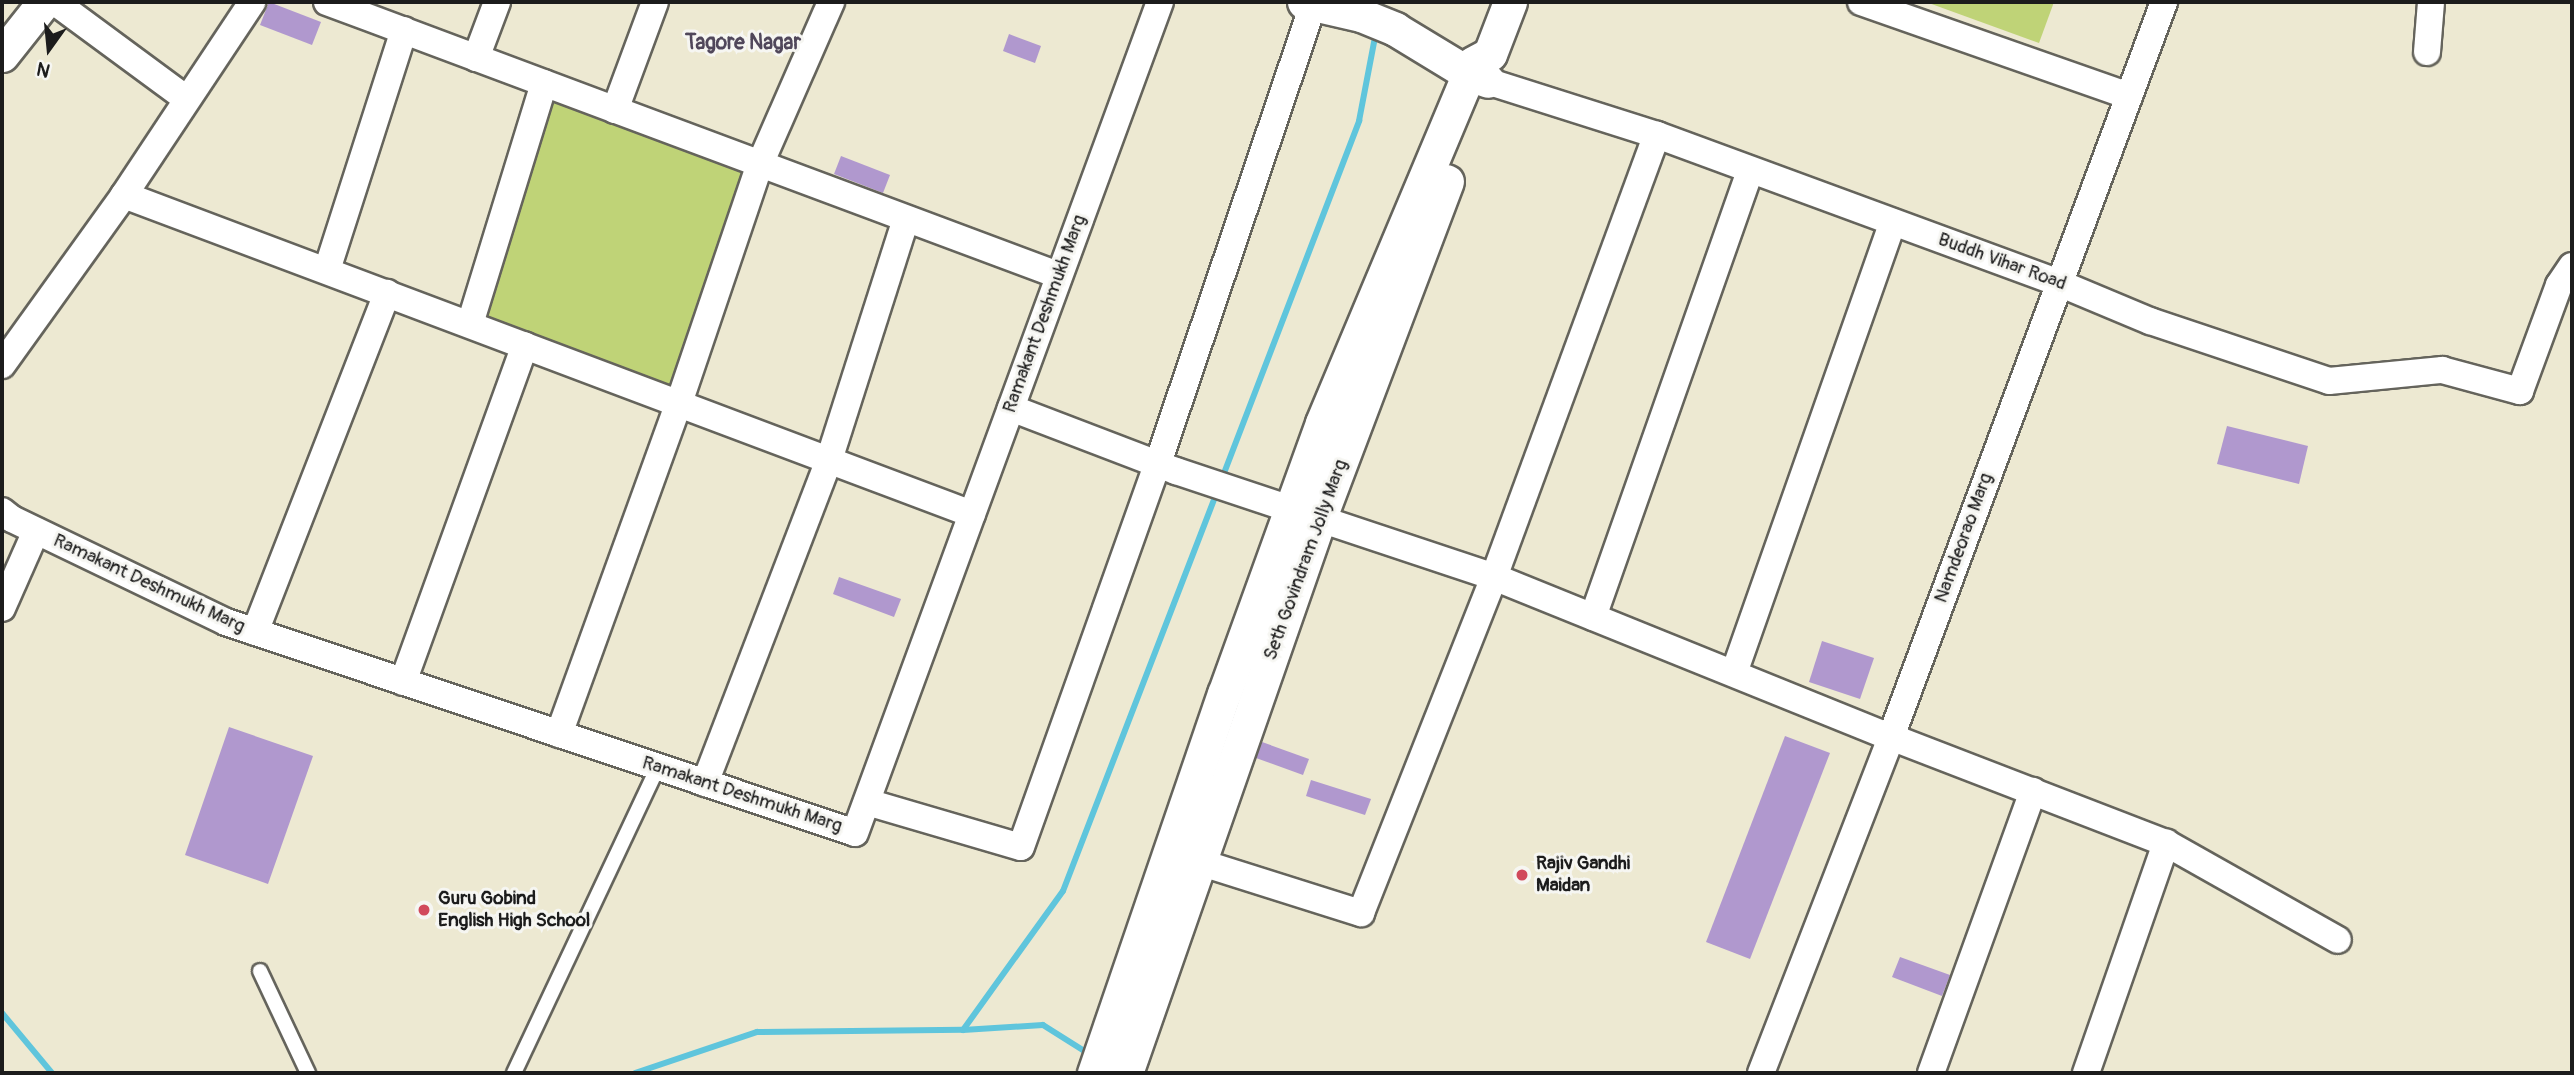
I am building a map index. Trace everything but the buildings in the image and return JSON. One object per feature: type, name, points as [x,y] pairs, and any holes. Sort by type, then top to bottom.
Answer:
[{"type":"street","points":[[2,55],[44,2]]},
{"type":"street","points":[[55,2],[186,98]]},
{"type":"street","points":[[2,365],[124,195],[252,2]]},
{"type":"street","points":[[327,2],[1058,275]]},
{"type":"street","points":[[476,58],[497,2]]},
{"type":"street","points":[[615,110],[655,2]]},
{"type":"street","points":[[559,734],[679,403],[760,164],[831,2]]},
{"type":"street","name":"Ramakant Deshmukh Marg","points":[[2,511],[36,531],[226,622],[855,833],[1160,2]]},
{"type":"street","name":"Seth Govindram Jolly Marg","points":[[1105,1072],[1199,862],[1305,515],[1471,118],[1483,70],[1510,2]]},
{"type":"street","points":[[1861,2],[2129,96]]},
{"type":"street","name":"Namdeorao Marg","points":[[1761,1073],[1891,737],[2164,2]]},
{"type":"street","points":[[2427,52],[2431,2]]},
{"type":"street","points":[[867,802],[1021,847],[1167,467],[1310,3],[1361,15],[1483,70]]},
{"type":"street","points":[[327,270],[404,30]]},
{"type":"street","name":"Buddh Vihar Road","points":[[1483,70],[2059,283],[2150,321],[2329,381],[2442,370],[2520,391],[2559,285],[2572,266]]},
{"type":"street","points":[[470,324],[544,83]]},
{"type":"street","points":[[1199,862],[1361,913],[1494,577],[1657,135]]},
{"type":"street","points":[[1593,617],[1750,170]]},
{"type":"street","points":[[124,195],[972,514]]},
{"type":"street","points":[[705,783],[830,460],[906,219]]},
{"type":"street","points":[[1734,673],[1893,222]]},
{"type":"street","points":[[255,632],[387,293]]},
{"type":"street","points":[[403,682],[525,345]]},
{"type":"street","points":[[1011,408],[1167,467],[1494,577],[1891,737],[2166,843],[2338,940]]},
{"type":"street","points":[[1126,1029],[1224,694],[1305,515]]},
{"type":"street","points":[[2,608],[36,531]]},
{"type":"street","points":[[1931,1073],[2033,791]]},
{"type":"street","points":[[2085,1073],[2166,843]]},
{"type":"lane","points":[[514,1073],[658,767]]},
{"type":"lane","points":[[260,971],[308,1073]]},
{"type":"green space","points":[[1926,2],[2054,2],[2039,43]]},
{"type":"green space","points":[[544,83],[760,164],[679,403],[470,324]]},
{"type":"waterway","points":[[1221,481],[1359,121],[1376,32]]},
{"type":"waterway","points":[[963,1030],[1063,891],[1217,491]]},
{"type":"waterway","points":[[2,1013],[52,1073]]},
{"type":"waterway","points":[[635,1073],[757,1032],[963,1030],[1043,1025],[1089,1054]]},
{"type":"place","name":"Rajiv Gandhi Maidan","points":[[1522,875]]},
{"type":"place","name":"Guru Gobind English High School","points":[[424,910]]},
{"type":"district","name":"Tagore Nagar","points":[[743,43]]}]
